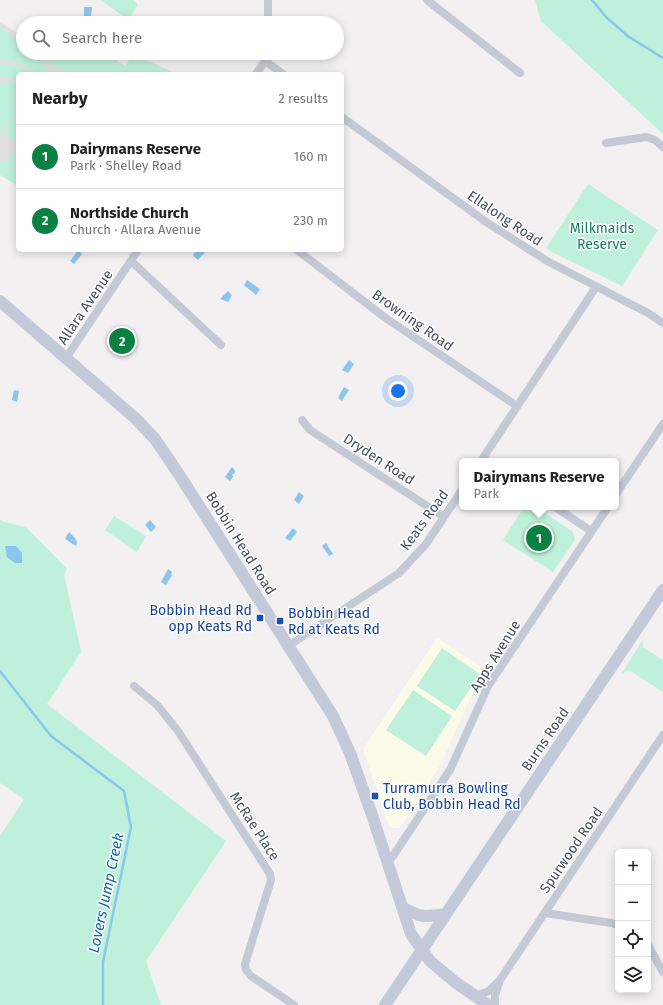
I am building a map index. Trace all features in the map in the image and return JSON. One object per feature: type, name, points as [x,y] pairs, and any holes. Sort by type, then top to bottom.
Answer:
[{"type":"main road","name":"Bobbin Head Road","points":[[0,301],[135,418],[155,439],[198,503],[342,734],[371,812],[411,934],[436,967],[488,1005]]},
{"type":"main road","name":"Burns Road","points":[[385,1005],[663,590]]},
{"type":"main road","points":[[402,907],[412,913],[422,916],[446,914]]},
{"type":"street","points":[[268,0],[268,16]]},
{"type":"street","points":[[428,0],[520,73]]},
{"type":"street","points":[[257,72],[264,60]]},
{"type":"street","points":[[269,60],[281,72]]},
{"type":"street","name":"Ellalong Road","points":[[344,118],[486,222],[547,261],[648,313],[663,323]]},
{"type":"street","points":[[606,143],[646,137],[655,140],[663,147]]},
{"type":"street","name":"Allara Avenue","points":[[66,358],[137,252]]},
{"type":"street","name":"Browning Road","points":[[300,252],[387,320],[517,406]]},
{"type":"street","points":[[131,261],[221,345]]},
{"type":"street","points":[[484,458],[596,287]]},
{"type":"street","name":"Dryden Road","points":[[302,420],[310,430],[444,517]]},
{"type":"street","points":[[619,490],[663,424]]},
{"type":"street","name":"Keats Road","points":[[288,646],[399,573],[426,544],[459,494]]},
{"type":"street","points":[[560,510],[591,531]]},
{"type":"street","name":"Apps Avenue","points":[[387,863],[394,856],[450,770],[488,686],[606,510]]},
{"type":"street","name":"McRae Place","points":[[134,686],[157,705],[178,731],[270,874],[271,880],[245,964],[246,970],[251,976],[294,1005]]},
{"type":"street","name":"Spurwood Road","points":[[475,996],[489,991],[500,980],[663,735]]},
{"type":"street","points":[[545,913],[615,924]]},
{"type":"street","points":[[651,950],[663,972]]},
{"type":"street","points":[[658,964],[663,956]]},
{"type":"street","name":"Spurwood Road","points":[[495,1005],[495,995],[500,980]]},
{"type":"shaded area","points":[[0,22],[16,32],[16,60],[50,60],[49,62],[64,72],[16,72],[16,185],[0,174]]},
{"type":"shaded area","points":[[437,638],[488,671],[472,694],[441,764],[401,826],[399,828],[392,828],[388,824],[363,749]]},
{"type":"green space","points":[[100,0],[133,0],[138,4],[131,16],[123,16]]},
{"type":"green space","points":[[535,0],[663,0],[663,134],[541,21]]},
{"type":"green space","points":[[0,28],[16,38],[16,60],[44,60],[42,63],[48,69],[46,72],[35,72],[15,61],[0,60]]},
{"type":"green space","points":[[49,60],[116,60],[125,66],[129,60],[146,60],[173,72],[64,72],[48,62]]},
{"type":"green space","points":[[0,64],[14,65],[30,72],[16,72],[16,78],[0,78]]},
{"type":"green space","points":[[16,82],[16,120],[8,122],[16,122],[16,142],[7,136],[6,122],[3,123],[3,134],[0,132],[0,83]]},
{"type":"green space","points":[[16,147],[16,185],[0,175],[0,164],[3,160],[8,162]]},
{"type":"green space","name":"Milkmaids Reserve","points":[[588,184],[658,230],[622,286],[546,248]]},
{"type":"green space","points":[[522,510],[540,510],[573,532],[575,540],[553,572],[503,540]]},
{"type":"green space","points":[[114,516],[146,536],[137,552],[105,530]]},
{"type":"green space","points":[[0,519],[2,521],[27,528],[67,569],[64,574],[81,652],[47,704],[226,841],[146,961],[161,1005],[0,1005],[0,836],[24,799],[0,783]]},
{"type":"green space","points":[[642,641],[643,647],[663,660],[663,692],[629,670],[621,674]]},
{"type":"green space","points":[[442,648],[480,674],[455,711],[417,686]]},
{"type":"green space","points":[[413,690],[452,716],[426,756],[386,730]]},
{"type":"water","points":[[84,7],[92,7],[91,16],[84,16]]},
{"type":"water","points":[[77,252],[82,254],[74,264],[70,261]]},
{"type":"water","points":[[205,252],[198,260],[193,256],[194,253]]},
{"type":"water","points":[[247,280],[260,289],[256,295],[244,285]]},
{"type":"water","points":[[228,291],[232,295],[228,302],[220,299]]},
{"type":"water","points":[[349,360],[354,364],[348,373],[342,370]]},
{"type":"water","points":[[344,387],[349,390],[342,401],[338,398]]},
{"type":"water","points":[[14,390],[19,391],[17,402],[12,400]]},
{"type":"water","points":[[232,467],[235,472],[232,474],[233,477],[230,481],[225,477]]},
{"type":"water","points":[[299,492],[304,496],[299,504],[294,500]]},
{"type":"water","points":[[150,520],[156,527],[151,532],[145,525]]},
{"type":"water","points":[[293,528],[297,532],[290,541],[285,538]]},
{"type":"water","points":[[69,532],[77,542],[76,546],[65,539]]},
{"type":"water","points":[[326,543],[333,554],[329,556],[322,546]]},
{"type":"water","points":[[5,546],[16,546],[22,553],[22,563],[15,563],[7,557]]},
{"type":"water","points":[[168,569],[172,572],[172,575],[166,585],[161,582]]},
{"type":"waterway","points":[[592,0],[607,18],[629,37],[663,58]]},
{"type":"waterway","name":"Lovers Jump Creek","points":[[0,671],[51,736],[124,791],[131,827],[103,962],[103,1005]]},
{"type":"place","name":"Northside Church","points":[[122,341]]},
{"type":"place","name":"Dairymans Reserve","points":[[539,538]]},
{"type":"place","name":"Bobbin Head Rd opp Keats Rd","points":[[260,618]]},
{"type":"place","name":"Bobbin Head Rd at Keats Rd","points":[[280,621]]},
{"type":"place","name":"Turramurra Bowling Club, Bobbin Head Rd","points":[[375,796]]}]
